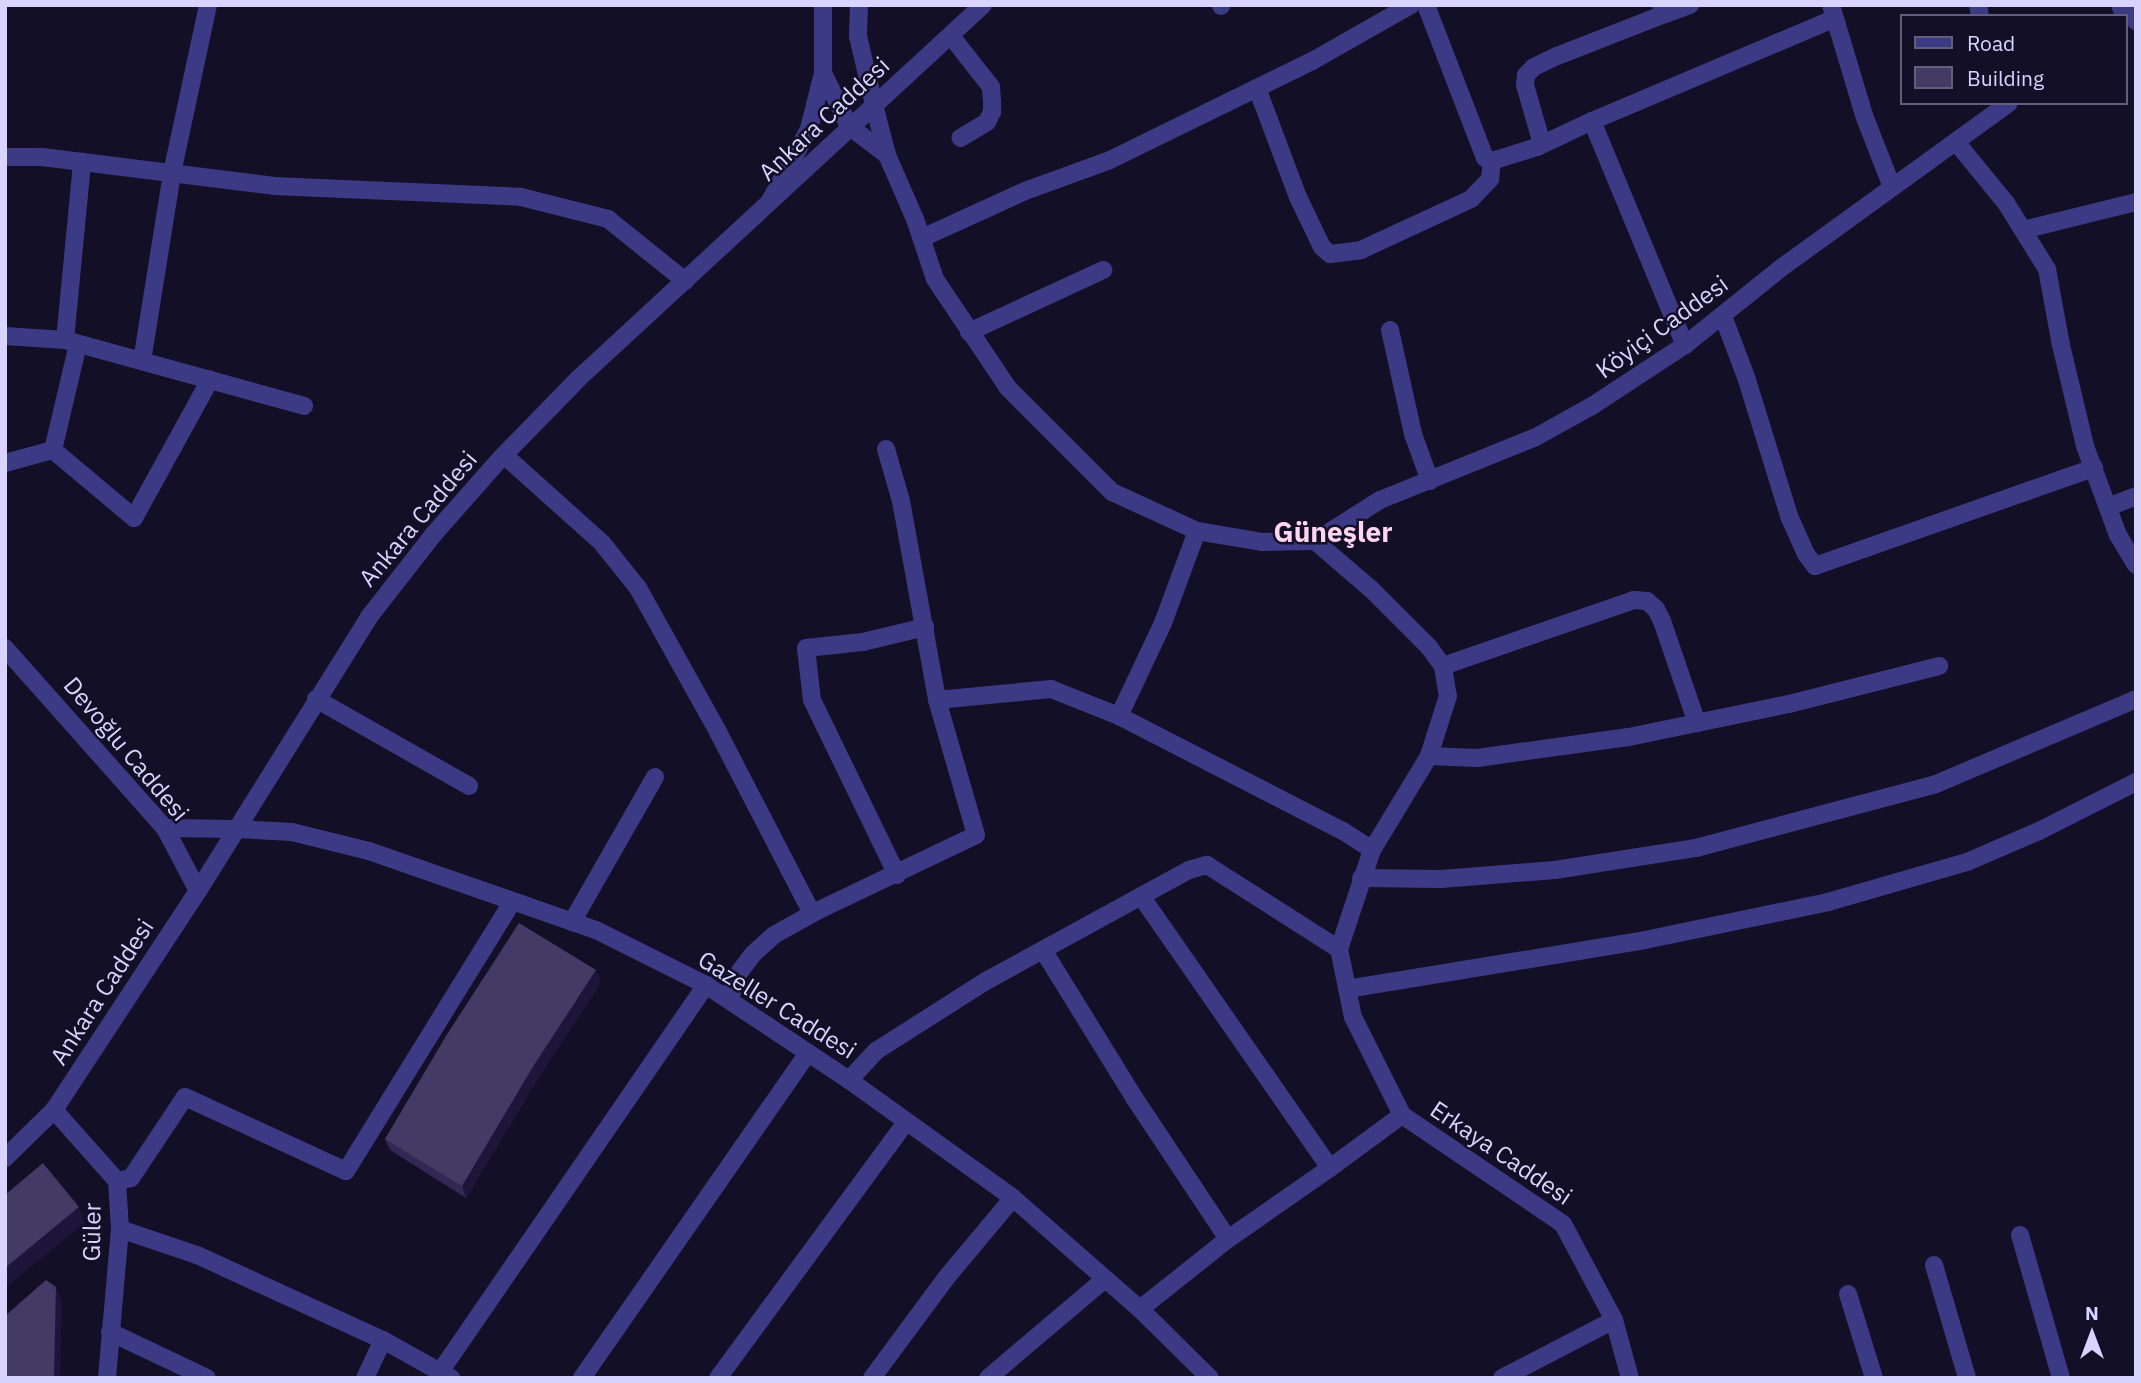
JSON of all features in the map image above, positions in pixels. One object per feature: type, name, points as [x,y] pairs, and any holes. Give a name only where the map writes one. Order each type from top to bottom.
[{"type":"street","points":[[142,361],[172,173],[208,5]]},
{"type":"street","points":[[767,205],[809,129],[823,73],[822,5]]},
{"type":"street","points":[[859,5],[858,36],[887,155],[922,238],[934,279],[1008,388],[1112,492],[1197,531],[1263,542],[1315,541],[1372,590],[1429,647],[1443,666],[1634,600],[1647,601],[1656,609],[1662,621],[1697,723]]},
{"type":"street","name":"Ankara Caddesi","points":[[5,1158],[54,1110],[198,891],[369,617],[433,535],[504,455],[578,379],[983,5]]},
{"type":"street","points":[[922,238],[1026,191],[1110,160],[1257,88],[1411,5]]},
{"type":"street","points":[[1426,5],[1485,158],[1492,161],[1542,145],[1832,12],[1892,187]]},
{"type":"street","points":[[1542,145],[1525,85],[1526,75],[1534,67],[1663,10],[1690,5]]},
{"type":"street","points":[[951,36],[990,87],[992,101],[992,112],[987,122],[960,138]]},
{"type":"street","points":[[823,73],[849,126],[887,155]]},
{"type":"street","points":[[1257,88],[1298,197],[1322,247],[1330,254],[1361,250],[1471,199],[1490,179],[1492,161]]},
{"type":"street","name":"Köyiçi Caddesi","points":[[1315,541],[1380,500],[1536,438],[1592,406],[1685,345],[1781,268],[2003,106]]},
{"type":"street","points":[[1592,121],[1685,345]]},
{"type":"street","points":[[1956,142],[2006,203],[2047,268],[2061,345],[2094,468],[2118,535],[2136,565]]},
{"type":"street","points":[[5,157],[82,162],[274,186],[521,197],[608,219],[685,281]]},
{"type":"street","points":[[53,450],[71,342],[82,162]]},
{"type":"street","points":[[2023,230],[2136,202]]},
{"type":"street","points":[[969,332],[1103,270]]},
{"type":"street","points":[[1723,316],[1747,380],[1789,516],[1806,554],[1815,565],[2094,468]]},
{"type":"street","points":[[1390,330],[1413,435],[1430,481]]},
{"type":"street","points":[[5,336],[71,342],[304,406]]},
{"type":"street","points":[[53,450],[134,518],[210,380]]},
{"type":"street","points":[[730,1000],[735,978],[753,954],[774,935],[976,835],[937,700],[901,501],[886,449]]},
{"type":"street","points":[[5,463],[53,450]]},
{"type":"street","points":[[504,455],[602,543],[638,588],[718,732],[812,914]]},
{"type":"street","points":[[2108,506],[2136,496]]},
{"type":"street","points":[[1119,716],[1163,623],[1197,531]]},
{"type":"street","points":[[897,875],[812,700],[806,648],[863,642],[925,626]]},
{"type":"street","name":"Devoğlu Caddesi","points":[[6,650],[165,828],[198,891]]},
{"type":"street","name":"Erkaya Caddesi","points":[[1443,666],[1448,696],[1429,756],[1372,850],[1360,878],[1339,949],[1353,1017],[1402,1115],[1563,1224],[1614,1320],[1630,1378]]},
{"type":"street","points":[[1429,756],[1478,758],[1629,737],[1789,704],[1939,666]]},
{"type":"street","points":[[937,700],[1051,689],[1119,716],[1343,831],[1372,850]]},
{"type":"street","points":[[316,699],[469,786]]},
{"type":"street","points":[[1360,878],[1441,879],[1555,870],[1696,848],[1936,784],[2136,699]]},
{"type":"street","points":[[572,922],[654,777]]},
{"type":"street","points":[[1347,989],[1645,940],[1828,902],[1967,862],[2039,831],[2136,782]]},
{"type":"street","name":"Gazeller Caddesi","points":[[165,828],[292,832],[369,851],[572,922],[706,985],[849,1080],[1013,1198],[1140,1309],[1210,1378]]},
{"type":"street","points":[[849,1080],[876,1051],[919,1022],[1141,896],[1189,870],[1207,865],[1339,949]]},
{"type":"street","points":[[1141,896],[1330,1168]]},
{"type":"street","points":[[117,1181],[131,1178],[185,1097],[346,1171],[512,902]]},
{"type":"street","points":[[1042,950],[1135,1099],[1228,1239]]},
{"type":"street","points":[[120,1229],[197,1255],[383,1340],[446,1375],[706,985]]},
{"type":"street","points":[[582,1378],[808,1053]]},
{"type":"street","name":"Güler","points":[[54,1110],[117,1181],[120,1229],[107,1378]]},
{"type":"street","points":[[1140,1309],[1228,1239],[1402,1115]]},
{"type":"street","points":[[718,1378],[906,1122]]},
{"type":"street","points":[[872,1378],[939,1288],[1013,1198]]},
{"type":"street","points":[[2020,1235],[2061,1378]]},
{"type":"street","points":[[1934,1265],[1967,1378]]},
{"type":"street","points":[[988,1378],[1105,1279]]},
{"type":"street","points":[[1848,1294],[1874,1378]]},
{"type":"street","points":[[1502,1378],[1614,1320]]},
{"type":"street","points":[[110,1332],[207,1378]]},
{"type":"street","points":[[365,1378],[383,1340]]},
{"type":"building","points":[[519,923],[596,970],[532,1068],[462,1186],[385,1139],[446,1036]]},
{"type":"building","points":[[43,1163],[79,1207],[5,1268],[5,1195]]},
{"type":"building","points":[[46,1280],[56,1287],[54,1378],[5,1378],[5,1316]]},
{"type":"district","name":"Güneşler","points":[[1333,532]]}]
